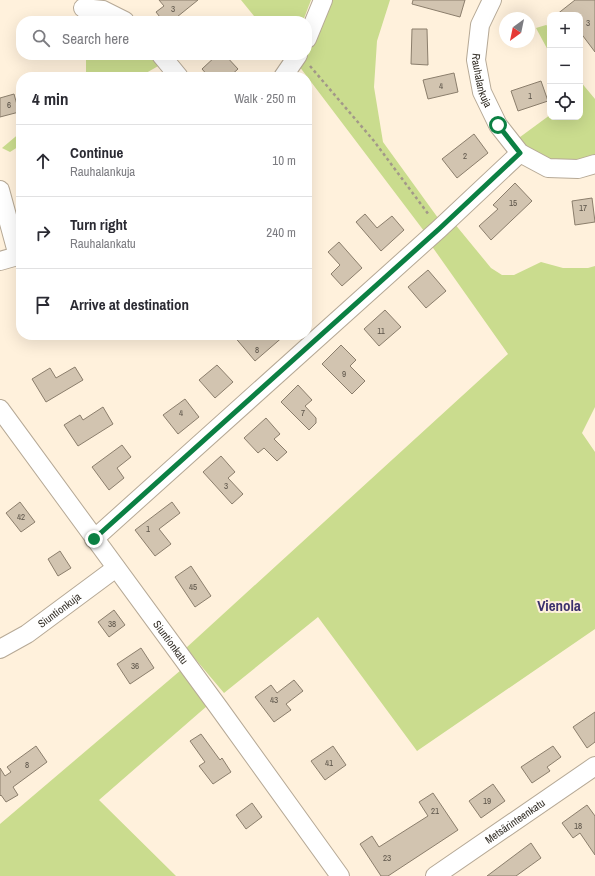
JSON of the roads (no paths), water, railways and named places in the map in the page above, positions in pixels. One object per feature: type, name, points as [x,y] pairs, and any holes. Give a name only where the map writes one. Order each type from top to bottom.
[{"type":"street","points":[[312,27],[323,0]]},
{"type":"street","name":"Rauhalankuja","points":[[492,0],[480,25],[476,60],[482,92],[498,125],[520,153]]},
{"type":"street","points":[[83,8],[103,10],[115,16]]},
{"type":"street","points":[[165,60],[175,72]]},
{"type":"street","points":[[288,72],[299,60]]},
{"type":"street","points":[[94,539],[439,229],[520,153],[548,168],[578,169],[595,164]]},
{"type":"street","points":[[0,190],[16,245]]},
{"type":"street","points":[[0,261],[16,256]]},
{"type":"street","name":"Siuntionkatu","points":[[0,409],[340,876]]},
{"type":"street","name":"Siuntionkuja","points":[[0,649],[27,634],[116,568]]},
{"type":"street","name":"Metsärinteenkatu","points":[[435,876],[595,766]]},
{"type":"district","name":"Vienola","points":[[559,605]]}]
